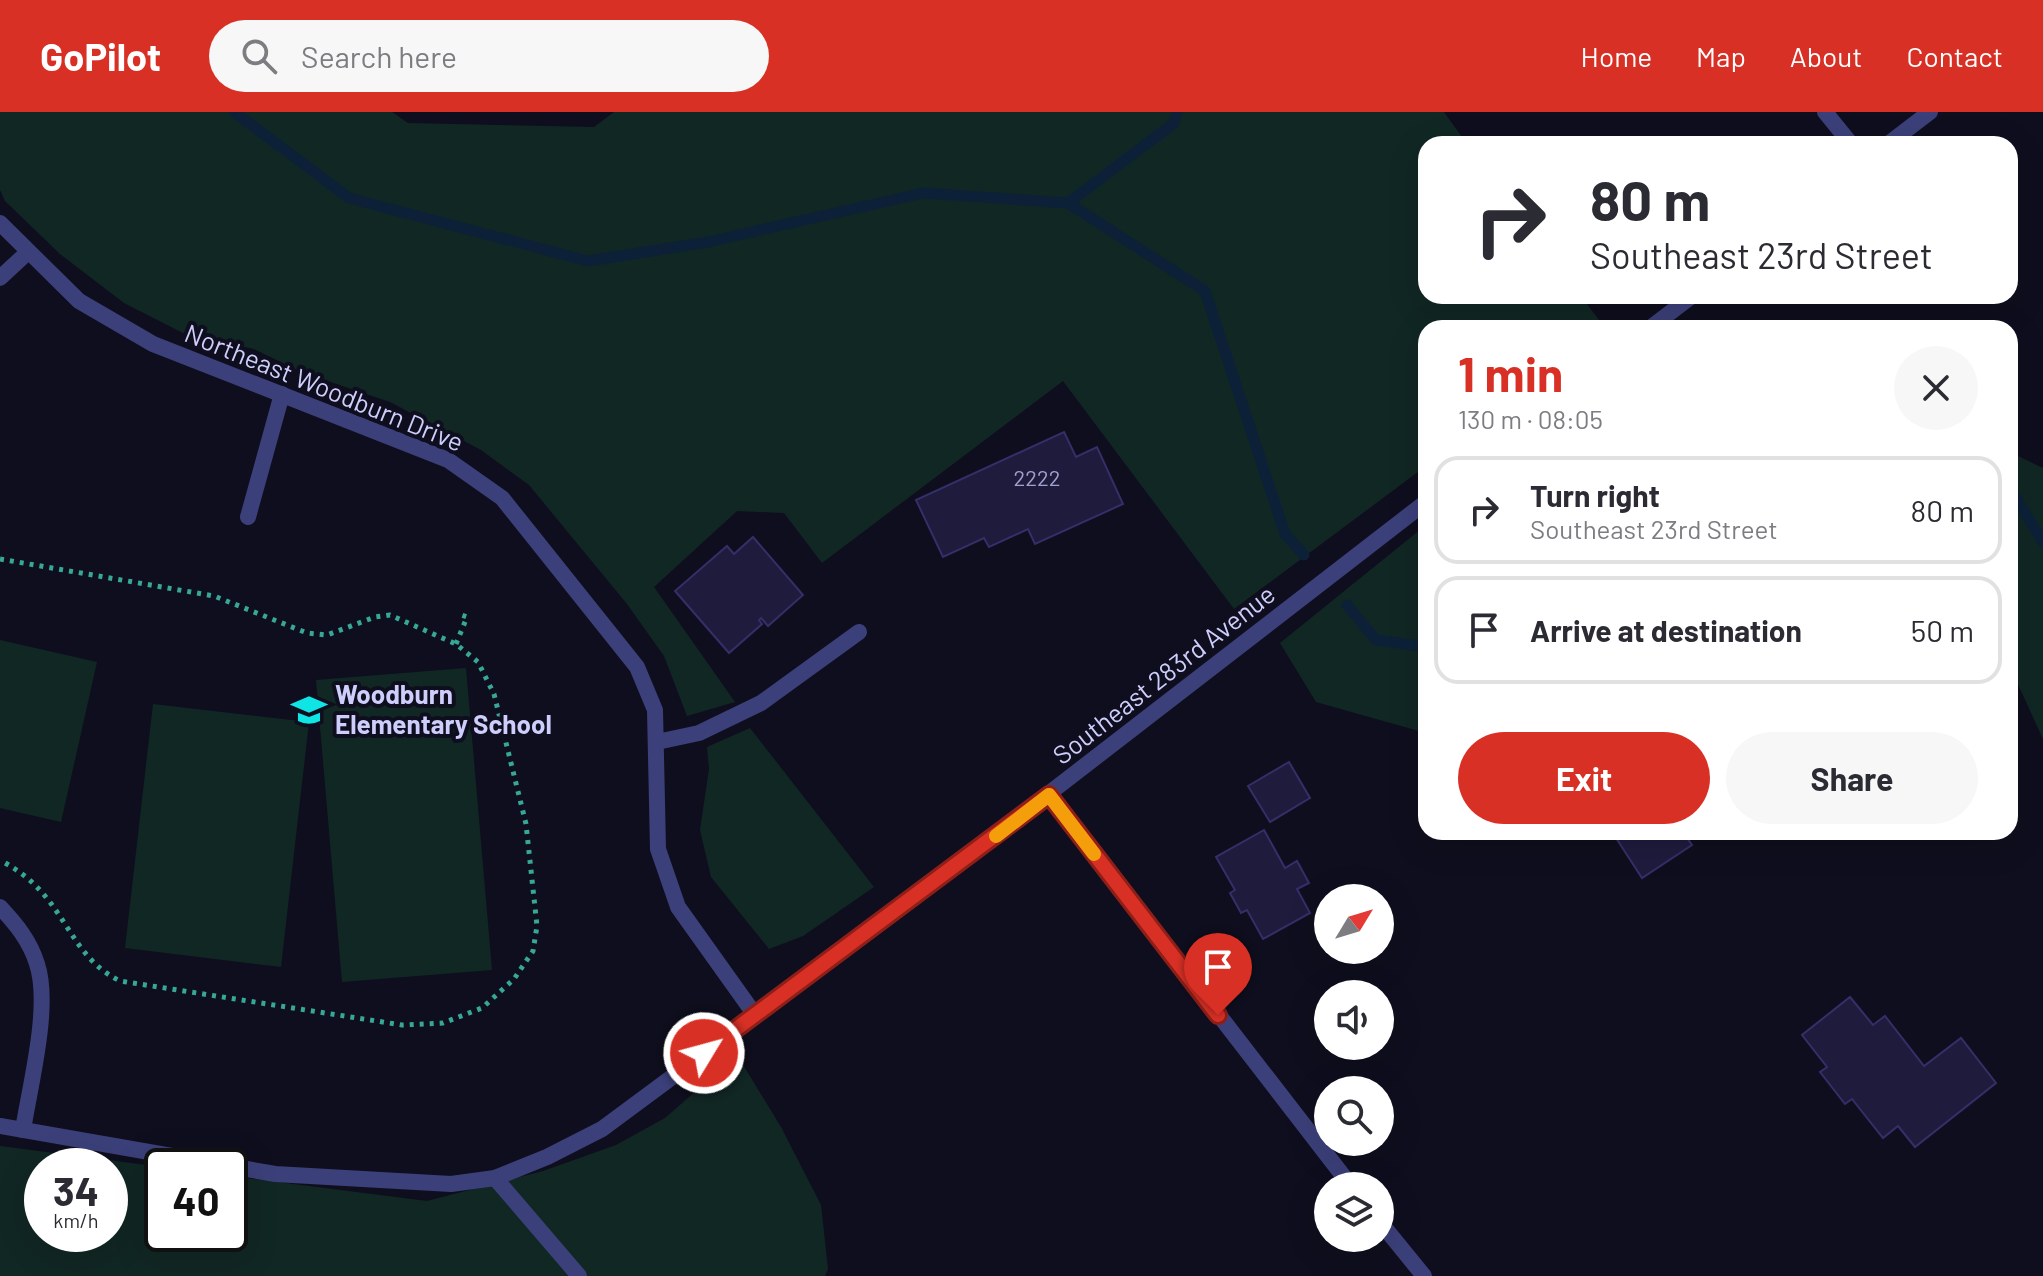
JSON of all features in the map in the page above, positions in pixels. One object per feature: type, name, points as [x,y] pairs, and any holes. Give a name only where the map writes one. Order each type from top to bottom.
[{"type":"street","points":[[1825,112],[1844,136]]},
{"type":"street","points":[[1898,136],[1930,112]]},
{"type":"street","name":"Northeast Woodburn Drive","points":[[0,223],[79,301],[153,344],[448,460],[502,498],[637,667],[655,710],[658,849],[678,907],[755,1015]]},
{"type":"street","points":[[0,278],[27,253]]},
{"type":"street","points":[[1660,320],[1682,304]]},
{"type":"street","points":[[248,517],[282,394]]},
{"type":"street","name":"Southeast 283rd Avenue","points":[[248,1169],[398,1183],[451,1184],[495,1178],[547,1157],[602,1129],[1049,795],[1418,508]]},
{"type":"street","points":[[657,742],[699,733],[761,703],[859,632]]},
{"type":"street","points":[[1049,795],[1340,1172]]},
{"type":"street","points":[[0,907],[23,932],[38,965],[43,1001],[23,1130]]},
{"type":"street","name":"Southeast 283rd Avenue","points":[[0,1126],[144,1151]]},
{"type":"street","points":[[495,1178],[579,1276]]},
{"type":"street","points":[[1394,1239],[1424,1276]]},
{"type":"path","points":[[0,559],[214,596],[307,633],[327,635],[375,617],[390,615],[456,644],[478,662],[494,694],[526,824],[537,926],[533,951],[520,970],[482,1008],[443,1023],[402,1025],[120,981],[101,972],[87,957],[47,898],[25,875],[0,860]]},
{"type":"path","points":[[456,644],[467,617],[461,615]]},
{"type":"green space","points":[[0,112],[392,112],[408,123],[594,127],[614,112],[1444,112],[1461,136],[1418,136],[1418,304],[1587,304],[1599,320],[1418,320],[1418,472],[1234,609],[1063,381],[822,563],[784,513],[737,511],[654,587],[735,702],[687,716],[664,656],[627,604],[529,485],[481,450],[390,402],[301,372],[254,349],[183,333],[124,303],[60,254],[5,201],[0,190]]},
{"type":"green space","points":[[2018,456],[2043,468],[2043,739],[2018,684]]},
{"type":"green space","points":[[1418,531],[1418,731],[1316,702],[1280,643]]},
{"type":"green space","points":[[0,640],[97,662],[61,822],[0,808]]},
{"type":"green space","points":[[466,668],[492,970],[342,982],[316,680]]},
{"type":"green space","points":[[153,704],[309,722],[281,967],[125,948]]},
{"type":"green space","points":[[750,728],[874,887],[803,936],[769,949],[711,877],[700,830],[709,769],[707,747]]},
{"type":"green space","points":[[737,1055],[781,1127],[821,1205],[828,1269],[825,1276],[0,1276],[0,1146],[24,1149],[24,1252],[128,1252],[128,1163],[144,1165],[144,1252],[248,1252],[248,1178],[427,1201],[543,1171],[616,1145],[665,1118]]},
{"type":"building","points":[[1064,432],[1076,457],[1097,447],[1123,504],[1035,544],[1028,529],[989,547],[984,538],[943,557],[916,500]]},
{"type":"building","points":[[753,537],[803,595],[768,626],[761,618],[762,624],[729,653],[675,591],[727,546],[734,554]]},
{"type":"building","points":[[1289,762],[1310,798],[1270,822],[1248,786]]},
{"type":"building","points":[[1264,830],[1285,868],[1297,861],[1309,883],[1297,889],[1310,913],[1263,939],[1247,910],[1241,913],[1230,893],[1235,890],[1216,857]]},
{"type":"building","points":[[1617,840],[1689,840],[1692,845],[1642,878]]},
{"type":"building","points":[[1850,997],[1873,1025],[1885,1016],[1924,1066],[1961,1038],[1996,1083],[1915,1147],[1898,1126],[1883,1138],[1852,1099],[1845,1104],[1820,1072],[1827,1067],[1802,1035]]},
{"type":"waterway","points":[[234,112],[349,198],[588,261],[708,242],[923,193],[1068,203],[1205,291],[1285,534],[1304,555]]},
{"type":"waterway","points":[[1068,203],[1174,123],[1177,112]]},
{"type":"waterway","points":[[2018,501],[2043,542]]},
{"type":"waterway","points":[[1347,605],[1376,640],[1418,646]]},
{"type":"slow traffic","points":[[996,836],[1049,795],[1094,854]]},
{"type":"place","name":"Woodburn Elementary School","points":[[309,710]]},
{"type":"route","points":[[704,1053],[1049,795],[1218,1015]]}]
